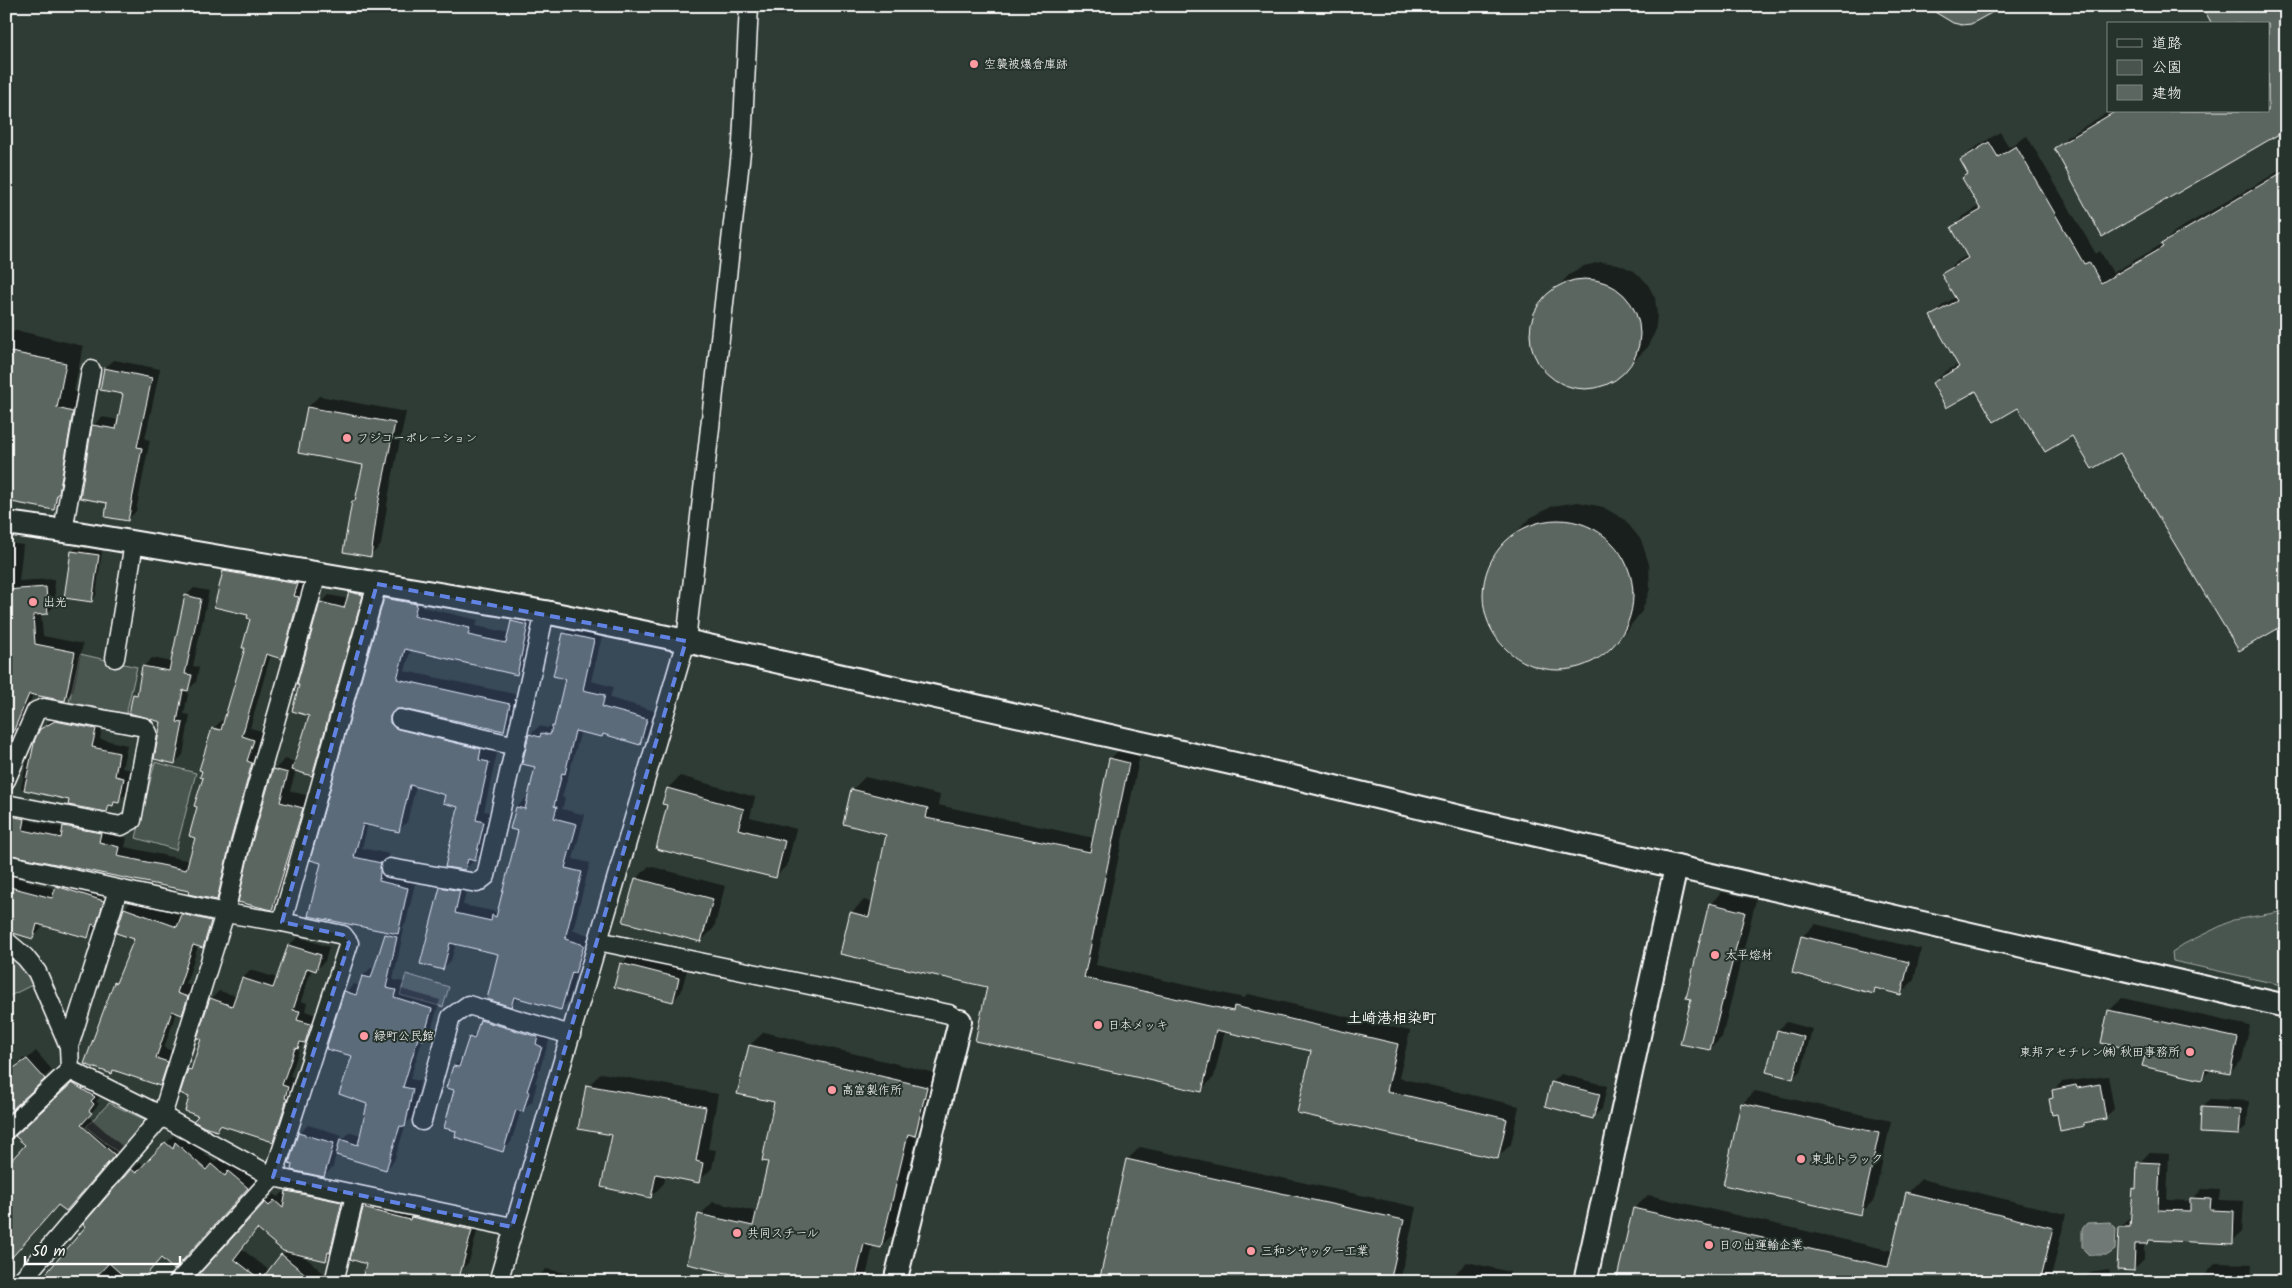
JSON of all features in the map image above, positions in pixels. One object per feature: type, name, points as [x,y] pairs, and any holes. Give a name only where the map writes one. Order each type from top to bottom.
[{"type":"street","points":[[498,1282],[512,1227],[571,1035],[686,641],[742,143],[749,6]]},
{"type":"street","points":[[63,531],[91,370]]},
{"type":"street","points":[[6,523],[545,612],[686,641],[1270,772],[1676,868],[2286,1006]]},
{"type":"street","points":[[115,658],[134,543]]},
{"type":"street","points":[[20,1282],[162,1116],[225,913],[241,842],[317,574]]},
{"type":"street","points":[[282,922],[377,584]]},
{"type":"street","points":[[390,868],[476,883],[486,876],[545,612]]},
{"type":"street","points":[[6,780],[36,711],[44,708],[144,727],[148,733],[132,820],[121,826],[6,804]]},
{"type":"street","points":[[400,719],[516,746]]},
{"type":"street","points":[[6,864],[225,913],[282,922],[343,935],[349,943],[272,1177],[178,1282]]},
{"type":"street","points":[[1585,1282],[1676,868]]},
{"type":"street","points":[[6,1130],[70,1070],[69,1046],[118,890]]},
{"type":"street","points":[[6,941],[25,957],[37,972],[69,1046]]},
{"type":"street","points":[[598,942],[948,1014],[960,1021],[896,1282]]},
{"type":"street","points":[[422,1121],[451,1017],[468,1004],[571,1035]]},
{"type":"street","points":[[70,1070],[162,1116],[272,1177],[512,1227]]},
{"type":"street","points":[[334,1282],[355,1195]]},
{"type":"highlighted area","points":[[377,584],[686,641],[512,1227],[273,1177],[349,943],[343,935],[282,922]]},
{"type":"green space","points":[[80,654],[137,667],[126,714],[69,702]]},
{"type":"green space","points":[[155,762],[196,773],[176,850],[136,838]]},
{"type":"green space","points":[[2286,911],[2286,986],[2173,961],[2172,952],[2184,944],[2233,920]]},
{"type":"green space","points":[[6,951],[26,968],[34,984],[6,998]]},
{"type":"green space","points":[[406,974],[449,987],[443,1007],[400,995]]},
{"type":"green space","points":[[109,1103],[150,1122],[121,1155],[86,1127]]},
{"type":"shaded area","points":[[2110,1222],[2116,1228],[2115,1250],[2108,1255],[2089,1255],[2082,1248],[2082,1229],[2087,1223]]},
{"type":"building","points":[[1925,6],[2004,6],[1971,24],[1962,25],[1953,23]]},
{"type":"building","points":[[2202,6],[2286,6],[2286,130],[2102,237],[2054,148],[2114,112],[2270,112],[2270,22],[2211,22]]},
{"type":"building","points":[[1989,142],[1998,157],[2016,146],[2084,264],[2089,262],[2101,283],[2163,247],[2161,244],[2286,170],[2286,624],[2239,651],[2120,453],[2092,469],[2072,436],[2045,452],[2018,408],[1994,422],[1976,391],[1946,408],[1932,383],[1959,367],[1930,316],[1957,301],[1941,274],[1968,258],[1951,227],[1981,210],[1962,178],[1968,174],[1960,160]]},
{"type":"building","points":[[1585,279],[1606,284],[1624,295],[1635,313],[1640,334],[1635,355],[1624,373],[1606,384],[1585,389],[1564,384],[1546,373],[1535,355],[1530,334],[1535,313],[1546,295],[1564,284]]},
{"type":"building","points":[[6,351],[66,363],[57,408],[73,412],[59,494],[57,494],[54,510],[6,501]]},
{"type":"building","points":[[104,368],[152,378],[137,447],[142,448],[128,521],[105,517],[107,503],[80,498],[92,425],[116,429],[123,394],[100,390]]},
{"type":"building","name":"フジコーポレーション","points":[[307,407],[395,423],[378,505],[371,557],[343,552],[352,501],[355,501],[363,465],[298,453]]},
{"type":"building","points":[[1558,520],[1573,521],[1587,526],[1611,542],[1627,566],[1632,580],[1632,610],[1627,624],[1611,648],[1587,664],[1573,669],[1558,670],[1543,669],[1529,664],[1505,648],[1489,624],[1484,610],[1483,595],[1484,580],[1489,566],[1505,542],[1529,526],[1543,521]]},
{"type":"building","points":[[71,551],[99,555],[92,602],[64,598]]},
{"type":"building","points":[[223,571],[298,584],[294,596],[299,597],[282,659],[266,654],[242,736],[254,740],[247,761],[252,763],[231,839],[217,900],[188,894],[189,891],[6,854],[6,815],[25,819],[23,830],[61,838],[63,826],[101,833],[99,842],[119,847],[117,856],[186,870],[195,838],[189,836],[197,807],[194,806],[203,778],[200,777],[202,771],[199,770],[212,728],[221,730],[245,648],[242,648],[250,619],[247,618],[248,615],[214,607]]},
{"type":"building","points":[[46,587],[48,614],[33,615],[35,644],[75,652],[65,701],[29,694],[6,749],[6,590]]},
{"type":"building","points":[[349,592],[363,595],[312,776],[292,770],[309,716],[292,711],[299,685],[297,684],[320,602],[344,608]]},
{"type":"building","points":[[185,595],[201,599],[185,674],[192,675],[188,691],[183,690],[177,722],[183,723],[175,764],[154,759],[161,722],[129,713],[133,694],[137,695],[142,666],[169,671]]},
{"type":"building","points":[[384,598],[417,604],[414,616],[470,628],[468,635],[506,643],[511,621],[528,625],[517,675],[405,649],[397,679],[510,704],[504,731],[402,709],[396,709],[390,716],[390,723],[398,729],[481,749],[479,760],[489,762],[476,820],[484,822],[475,861],[468,859],[465,870],[445,867],[458,807],[443,803],[445,795],[410,785],[399,832],[363,824],[354,857],[381,863],[379,881],[408,888],[398,934],[308,916],[321,863],[310,860]]},
{"type":"building","points":[[563,633],[594,640],[583,690],[605,695],[602,707],[647,719],[640,745],[603,734],[602,737],[575,731],[565,774],[562,773],[554,806],[557,807],[554,818],[577,824],[565,868],[582,872],[565,939],[584,945],[575,973],[572,972],[561,1010],[514,997],[511,1007],[487,999],[498,954],[450,943],[443,970],[420,964],[440,887],[460,891],[455,913],[491,921],[492,915],[496,917],[518,831],[510,829],[516,807],[525,809],[535,767],[522,764],[529,734],[540,737],[541,733],[550,735],[552,726],[554,726],[565,679],[553,676]]},
{"type":"building","points":[[55,721],[96,729],[92,747],[119,753],[115,776],[124,778],[119,803],[114,802],[113,806],[109,805],[107,812],[68,805],[69,800],[24,790],[35,739],[40,729]]},
{"type":"building","points":[[1109,758],[1129,763],[1084,978],[1233,1011],[1234,1006],[1398,1044],[1387,1091],[1507,1119],[1498,1159],[1297,1113],[1311,1051],[1216,1030],[1202,1092],[975,1041],[987,987],[840,954],[850,912],[869,917],[886,835],[843,824],[851,789],[928,808],[926,818],[1090,852]]},
{"type":"building","points":[[273,769],[288,773],[280,802],[303,808],[272,910],[238,902],[251,845]]},
{"type":"building","points":[[667,788],[744,809],[738,829],[785,841],[776,878],[656,849],[667,805],[662,804]]},
{"type":"building","points":[[635,878],[713,899],[701,942],[623,922]]},
{"type":"building","points":[[6,886],[52,898],[56,886],[104,901],[96,926],[92,924],[88,938],[37,924],[33,939],[6,931]]},
{"type":"building","name":"太平熔材","points":[[1709,903],[1745,912],[1710,1050],[1680,1044],[1691,999],[1686,998]]},
{"type":"building","points":[[124,908],[177,927],[182,914],[211,921],[203,948],[193,945],[177,993],[188,997],[182,1015],[172,1011],[156,1058],[168,1062],[160,1086],[113,1070],[112,1074],[84,1064],[114,982],[116,983],[134,939],[116,933]]},
{"type":"building","points":[[385,934],[397,937],[386,988],[396,990],[394,997],[432,1009],[423,1040],[418,1038],[403,1087],[413,1089],[405,1127],[400,1126],[386,1170],[336,1155],[340,1139],[358,1145],[367,1104],[339,1094],[352,1056],[326,1049],[344,991],[356,995],[362,976],[371,978]]},
{"type":"building","points":[[1801,936],[1909,962],[1901,995],[1875,988],[1874,994],[1792,973]]},
{"type":"building","points":[[288,945],[321,955],[316,971],[307,968],[293,1010],[300,1011],[297,1020],[311,1024],[305,1043],[300,1042],[298,1049],[295,1048],[282,1085],[288,1087],[285,1098],[287,1099],[273,1142],[220,1125],[217,1131],[204,1127],[193,1121],[198,1116],[185,1111],[189,1097],[180,1093],[188,1069],[191,1070],[201,1039],[197,1038],[210,998],[232,1006],[242,978],[273,988]]},
{"type":"building","points":[[620,963],[679,978],[673,1002],[614,987]]},
{"type":"building","name":"東邦アセチレン㈱ 秋田事務所","points":[[2108,1010],[2238,1038],[2230,1074],[2205,1069],[2202,1080],[2142,1066],[2146,1052],[2101,1043]]},
{"type":"building","points":[[480,1020],[538,1037],[536,1044],[542,1047],[527,1091],[529,1092],[523,1112],[516,1110],[503,1152],[455,1137],[456,1131],[444,1128],[454,1090],[446,1088],[453,1066],[459,1067],[469,1037],[474,1039]]},
{"type":"building","points":[[1777,1030],[1804,1037],[1793,1079],[1766,1072]]},
{"type":"building","points":[[749,1045],[927,1087],[915,1136],[908,1134],[881,1248],[864,1244],[855,1282],[766,1282],[687,1264],[698,1214],[753,1226],[768,1162],[762,1161],[774,1102],[737,1094]]},
{"type":"building","points":[[27,1059],[45,1079],[6,1115],[6,1073]]},
{"type":"building","points":[[1551,1082],[1600,1094],[1593,1119],[1545,1106]]},
{"type":"building","points":[[72,1083],[95,1097],[91,1101],[94,1104],[89,1111],[92,1113],[81,1125],[115,1155],[66,1211],[58,1205],[6,1264],[6,1166],[25,1145],[15,1136]]},
{"type":"building","points":[[2100,1084],[2106,1119],[2083,1123],[2084,1126],[2060,1131],[2057,1114],[2052,1115],[2049,1099],[2053,1098],[2052,1090],[2076,1085],[2077,1088]]},
{"type":"building","points":[[586,1085],[706,1107],[696,1161],[703,1163],[699,1183],[656,1174],[651,1198],[601,1187],[612,1135],[578,1129]]},
{"type":"building","name":"東北トラック","points":[[1741,1103],[1879,1133],[1861,1215],[1723,1185]]},
{"type":"building","points":[[2201,1107],[2241,1109],[2239,1135],[2200,1133]]},
{"type":"building","points":[[298,1133],[334,1143],[324,1177],[291,1170],[292,1164],[289,1163]]},
{"type":"building","points":[[165,1142],[173,1149],[175,1142],[206,1170],[211,1164],[225,1176],[228,1171],[248,1188],[174,1270],[161,1258],[140,1282],[130,1282],[109,1263],[91,1282],[39,1282],[86,1226],[83,1224],[131,1169],[136,1173]]},
{"type":"building","name":"三和シヤッター工業","points":[[1126,1159],[1404,1220],[1390,1282],[1099,1282]]},
{"type":"building","points":[[2137,1162],[2160,1163],[2158,1210],[2190,1211],[2190,1198],[2211,1199],[2210,1210],[2234,1211],[2233,1244],[2149,1240],[2148,1244],[2135,1244],[2134,1271],[2117,1270],[2119,1227],[2130,1227],[2133,1188],[2136,1189]]},
{"type":"building","points":[[286,1191],[342,1202],[330,1253],[328,1252],[326,1261],[283,1251],[257,1229],[234,1259],[261,1280],[281,1254],[315,1282],[211,1282],[200,1273],[265,1202],[269,1206],[274,1200],[283,1208]]},
{"type":"building","points":[[1906,1192],[2053,1228],[2040,1282],[1616,1282],[1633,1208],[1888,1267]]},
{"type":"building","points":[[363,1208],[410,1220],[411,1217],[472,1230],[458,1282],[361,1282],[366,1264],[350,1259]]},
{"type":"place","name":"空襲被爆倉庫跡","points":[[974,64]]},
{"type":"place","name":"フジコーポレーション","points":[[347,438]]},
{"type":"place","name":"出光","points":[[33,602]]},
{"type":"place","name":"太平熔材","points":[[1715,955]]},
{"type":"place","name":"日本メッキ","points":[[1098,1025]]},
{"type":"place","name":"緑町公民館","points":[[364,1036]]},
{"type":"place","name":"東邦アセチレン㈱ 秋田事務所","points":[[2190,1052]]},
{"type":"place","name":"高富製作所","points":[[832,1090]]},
{"type":"place","name":"東北トラック","points":[[1801,1159]]},
{"type":"place","name":"共同スチール","points":[[737,1233]]},
{"type":"place","name":"日の出運輸企業","points":[[1709,1245]]},
{"type":"place","name":"三和シヤッター工業","points":[[1251,1251]]},
{"type":"district","name":"土崎港相染町","points":[[1392,1018]]}]
